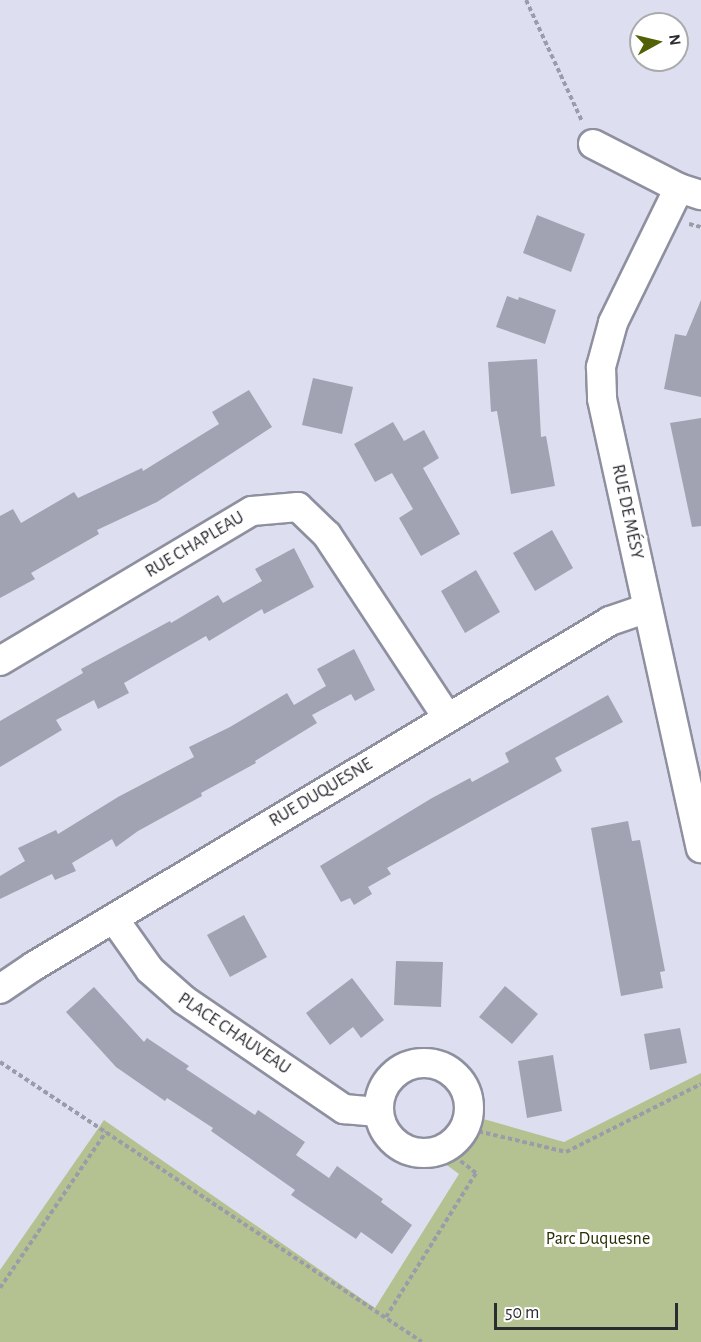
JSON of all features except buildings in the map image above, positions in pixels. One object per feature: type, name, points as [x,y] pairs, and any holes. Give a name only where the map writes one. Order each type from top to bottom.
[{"type":"street","points":[[593,144],[690,192]]},
{"type":"street","name":"RUE DE MÉSY","points":[[690,192],[613,323],[601,367],[602,399],[701,848]]},
{"type":"street","name":"RUE CHAPLEAU","points":[[0,661],[252,511],[298,507],[327,535],[447,717]]},
{"type":"street","name":"RUE DUQUESNE","points":[[0,990],[34,966],[447,717],[610,621],[647,608]]},
{"type":"street","name":"PLACE CHAUVEAU","points":[[114,919],[150,970],[184,1000],[344,1109],[378,1112]]},
{"type":"street","points":[[425,1062],[441,1065],[454,1073],[464,1085],[469,1100],[469,1115],[464,1128],[456,1139],[444,1148],[430,1153],[416,1153],[402,1148],[390,1138],[378,1112],[379,1097],[386,1083],[396,1071],[410,1064],[425,1062]]},
{"type":"path","points":[[526,0],[593,144]]},
{"type":"path","points":[[0,1062],[422,1342]]},
{"type":"path","points":[[464,1128],[566,1152],[701,1084]]},
{"type":"path","points":[[0,1288],[106,1132]]},
{"type":"path","points":[[386,1317],[476,1173],[444,1148]]},
{"type":"green space","name":"Parc Duquesne","points":[[701,1073],[701,1342],[0,1342],[0,1270],[104,1120],[375,1308],[459,1174],[444,1163],[468,1145],[480,1118],[564,1142]]}]
